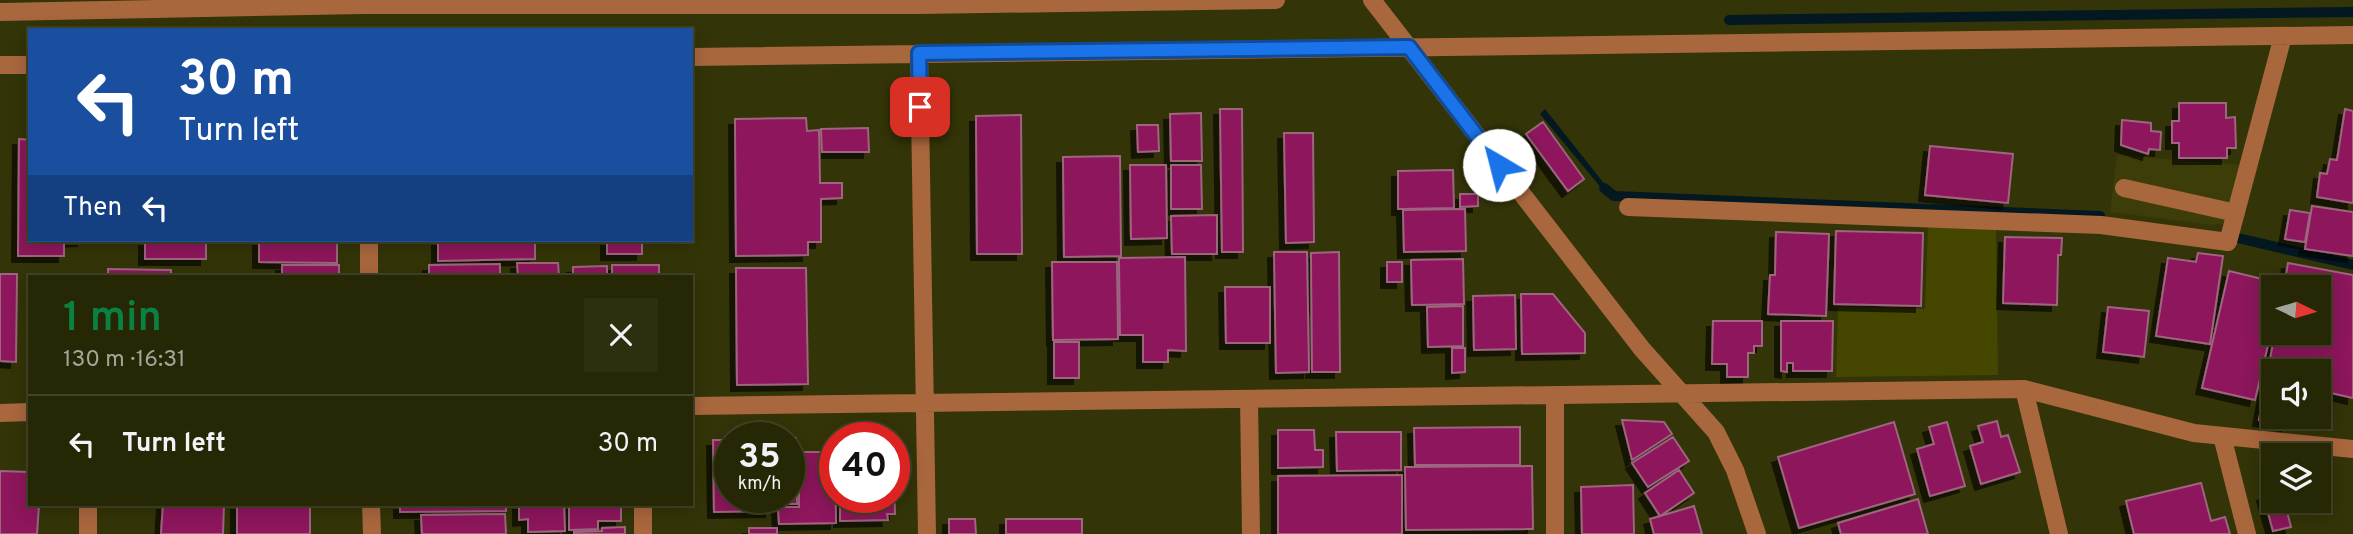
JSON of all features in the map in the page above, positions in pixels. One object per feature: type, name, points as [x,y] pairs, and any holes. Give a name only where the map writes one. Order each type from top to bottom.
[{"type":"street","points":[[0,12],[363,3],[1276,0]]},
{"type":"street","points":[[1372,0],[1634,338],[1716,432],[1735,470],[1756,534]]},
{"type":"street","points":[[693,57],[2353,35]]},
{"type":"street","points":[[1628,207],[2101,225],[2228,242],[2283,36]]},
{"type":"street","points":[[919,53],[926,534]]},
{"type":"street","points":[[0,65],[28,65]]},
{"type":"street","points":[[2124,188],[2236,213]]},
{"type":"street","points":[[369,242],[369,275]]},
{"type":"street","points":[[2024,389],[2059,534]]},
{"type":"street","points":[[693,406],[2024,389],[2194,433],[2353,449]]},
{"type":"street","points":[[1555,395],[1555,534]]},
{"type":"street","points":[[1249,399],[1251,534]]},
{"type":"street","points":[[0,413],[28,412]]},
{"type":"street","points":[[2222,436],[2247,534]]},
{"type":"street","points":[[88,506],[88,534]]},
{"type":"street","points":[[371,506],[372,534]]},
{"type":"street","points":[[643,506],[643,534]]},
{"type":"shaded area","points":[[2117,155],[2244,165],[2227,223],[2213,225],[2110,212]]},
{"type":"shaded area","points":[[1928,226],[1996,229],[1998,375],[1836,377],[1838,307],[1925,309]]},
{"type":"water","points":[[1545,109],[1614,196],[1607,195],[1540,114]]},
{"type":"building","points":[[2179,103],[2226,103],[2226,118],[2235,117],[2236,148],[2227,148],[2227,158],[2179,158],[2179,143],[2172,143],[2172,121],[2179,121]]},
{"type":"building","points":[[1220,109],[1242,109],[1243,252],[1222,252]]},
{"type":"building","points":[[2345,109],[2353,111],[2353,203],[2317,197],[2320,173],[2327,174],[2330,159],[2337,160]]},
{"type":"building","points":[[1201,113],[1202,161],[1171,161],[1170,114]]},
{"type":"building","points":[[1021,115],[1022,254],[977,254],[976,116]]},
{"type":"building","points":[[806,118],[807,131],[819,130],[820,183],[842,183],[842,198],[821,199],[821,242],[808,242],[808,255],[736,256],[735,119]]},
{"type":"building","points":[[2122,120],[2151,123],[2151,131],[2161,132],[2160,150],[2149,149],[2148,154],[2121,145]]},
{"type":"building","points":[[1543,122],[1584,179],[1568,191],[1526,134]]},
{"type":"building","points":[[1137,125],[1158,125],[1159,151],[1138,152]]},
{"type":"building","points":[[868,128],[869,152],[822,152],[821,129]]},
{"type":"building","points":[[1284,133],[1313,133],[1314,242],[1286,243]]},
{"type":"building","points":[[19,139],[28,140],[28,242],[64,242],[64,256],[18,256]]},
{"type":"building","points":[[1930,146],[2013,154],[2008,203],[1925,195]]},
{"type":"building","points":[[1120,156],[1121,256],[1064,257],[1063,157]]},
{"type":"building","points":[[1130,165],[1166,165],[1167,238],[1131,239]]},
{"type":"building","points":[[1171,165],[1201,165],[1202,209],[1171,209]]},
{"type":"building","points":[[1453,170],[1454,208],[1398,209],[1398,171]]},
{"type":"building","points":[[1460,194],[1478,194],[1478,206],[1460,207]]},
{"type":"building","points":[[2312,206],[2353,212],[2353,256],[2305,249]]},
{"type":"building","points":[[1465,209],[1466,251],[1404,252],[1403,210]]},
{"type":"building","points":[[2290,210],[2310,213],[2305,242],[2285,239]]},
{"type":"building","points":[[1217,215],[1217,254],[1172,254],[1171,216]]},
{"type":"building","points":[[1836,231],[1923,233],[1921,306],[1834,304]]},
{"type":"building","points":[[1776,232],[1829,234],[1826,316],[1768,314],[1770,275],[1775,275]]},
{"type":"building","points":[[2005,237],[2062,238],[2061,255],[2058,255],[2057,305],[2003,303]]},
{"type":"building","points":[[145,242],[206,242],[206,259],[145,259]]},
{"type":"building","points":[[259,242],[337,242],[337,263],[259,262]]},
{"type":"building","points":[[438,242],[535,242],[535,259],[438,261]]},
{"type":"building","points":[[607,242],[642,242],[642,254],[607,254]]},
{"type":"building","points":[[1274,252],[1307,252],[1309,372],[1276,373]]},
{"type":"building","points":[[1339,252],[1340,372],[1312,372],[1311,253]]},
{"type":"building","points":[[2198,253],[2223,256],[2210,344],[2156,336],[2168,258],[2196,262]]},
{"type":"building","points":[[1185,257],[1186,351],[1168,350],[1168,362],[1143,362],[1143,335],[1120,335],[1119,258]]},
{"type":"building","points":[[1463,259],[1464,304],[1412,305],[1411,260]]},
{"type":"building","points":[[1052,262],[1117,262],[1118,339],[1053,340]]},
{"type":"building","points":[[1387,262],[1402,262],[1402,282],[1387,282]]},
{"type":"building","points":[[517,263],[558,263],[559,275],[518,275]]},
{"type":"building","points":[[2288,263],[2353,275],[2353,398],[2331,393],[2331,359],[2270,359],[2273,345],[2331,345],[2331,275],[2286,275]]},
{"type":"building","points":[[500,264],[500,275],[429,275],[429,265]]},
{"type":"building","points":[[282,265],[339,265],[339,275],[282,275]]},
{"type":"building","points":[[612,265],[659,265],[659,275],[612,275]]},
{"type":"building","points":[[607,266],[607,275],[573,275],[573,267]]},
{"type":"building","points":[[736,268],[806,268],[808,384],[737,385]]},
{"type":"building","points":[[108,269],[171,270],[171,275],[108,275]]},
{"type":"building","points":[[2229,271],[2261,279],[2261,345],[2268,345],[2265,359],[2261,359],[2261,375],[2255,400],[2202,388]]},
{"type":"building","points":[[0,274],[17,274],[16,362],[0,361]]},
{"type":"building","points":[[47,274],[106,274],[106,275]]},
{"type":"building","points":[[1225,287],[1270,287],[1270,343],[1226,343]]},
{"type":"building","points":[[1521,294],[1553,294],[1585,333],[1585,353],[1522,354]]},
{"type":"building","points":[[1515,295],[1516,349],[1474,350],[1473,296]]},
{"type":"building","points":[[1463,306],[1463,346],[1428,347],[1427,307]]},
{"type":"building","points":[[2108,307],[2149,311],[2144,357],[2103,352]]},
{"type":"building","points":[[1713,321],[1762,321],[1762,346],[1754,346],[1754,353],[1748,353],[1748,377],[1727,377],[1727,364],[1712,364]]},
{"type":"building","points":[[1781,321],[1833,321],[1832,371],[1793,371],[1793,363],[1787,363],[1787,372],[1781,371]]},
{"type":"building","points":[[1054,342],[1079,342],[1079,378],[1054,378]]},
{"type":"building","points":[[1452,348],[1465,348],[1465,372],[1452,373]]},
{"type":"building","points":[[1622,420],[1664,422],[1672,434],[1632,460]]},
{"type":"building","points":[[1997,421],[2001,437],[2008,435],[2020,472],[1981,484],[1970,446],[1983,442],[1978,426]]},
{"type":"building","points":[[1894,422],[1915,494],[1799,528],[1778,457]]},
{"type":"building","points":[[1947,422],[1965,486],[1930,496],[1917,449],[1934,444],[1929,427]]},
{"type":"building","points":[[1520,427],[1520,465],[1415,465],[1414,428]]},
{"type":"building","points":[[1278,430],[1314,430],[1315,450],[1323,450],[1323,467],[1278,468]]},
{"type":"building","points":[[1336,432],[1401,432],[1401,470],[1337,471]]},
{"type":"building","points":[[1673,437],[1689,461],[1648,487],[1632,463]]},
{"type":"building","points":[[713,440],[714,440],[714,512]]},
{"type":"building","points":[[805,452],[819,452],[819,513],[836,513],[836,523],[779,524],[778,513],[805,513]]},
{"type":"building","points":[[1532,466],[1533,529],[1406,530],[1405,467]]},
{"type":"building","points":[[1679,470],[1694,493],[1660,516],[1645,493]]},
{"type":"building","points":[[0,471],[28,472],[28,506],[39,506],[37,534],[0,534]]},
{"type":"building","points":[[1402,475],[1402,534],[1278,534],[1278,476]]},
{"type":"building","points":[[2201,483],[2211,521],[2225,517],[2230,534],[2134,534],[2126,501]]},
{"type":"building","points":[[1633,485],[1634,534],[1582,534],[1581,487]]},
{"type":"building","points":[[1918,499],[1928,534],[1841,534],[1838,523]]},
{"type":"building","points":[[163,506],[224,506],[223,534],[161,534]]},
{"type":"building","points":[[237,506],[310,506],[310,534],[237,534]]},
{"type":"building","points":[[400,506],[506,506],[506,511],[400,512]]},
{"type":"building","points":[[519,506],[564,506],[565,531],[528,532],[528,519],[519,520]]},
{"type":"building","points":[[569,506],[621,506],[621,521],[598,521],[598,529],[569,530]]},
{"type":"building","points":[[1694,506],[1702,534],[1654,534],[1650,519]]},
{"type":"building","points":[[840,513],[895,513],[887,514],[888,520],[840,521]]},
{"type":"building","points":[[2268,513],[2287,513],[2291,527],[2273,531]]},
{"type":"building","points":[[505,514],[506,534],[422,534],[421,515]]},
{"type":"building","points":[[949,519],[975,519],[976,534],[949,534]]},
{"type":"building","points":[[1006,519],[1082,519],[1082,534],[1006,534]]},
{"type":"building","points":[[625,527],[625,534],[574,534],[602,531],[602,528]]},
{"type":"building","points":[[749,528],[777,528],[777,534],[749,534]]},
{"type":"waterway","points":[[1729,20],[2353,12]]},
{"type":"waterway","points":[[1604,188],[1614,196],[2100,216]]},
{"type":"waterway","points":[[2238,238],[2353,265]]},
{"type":"route","points":[[920,107],[919,53],[1409,47],[1499,165]]}]
